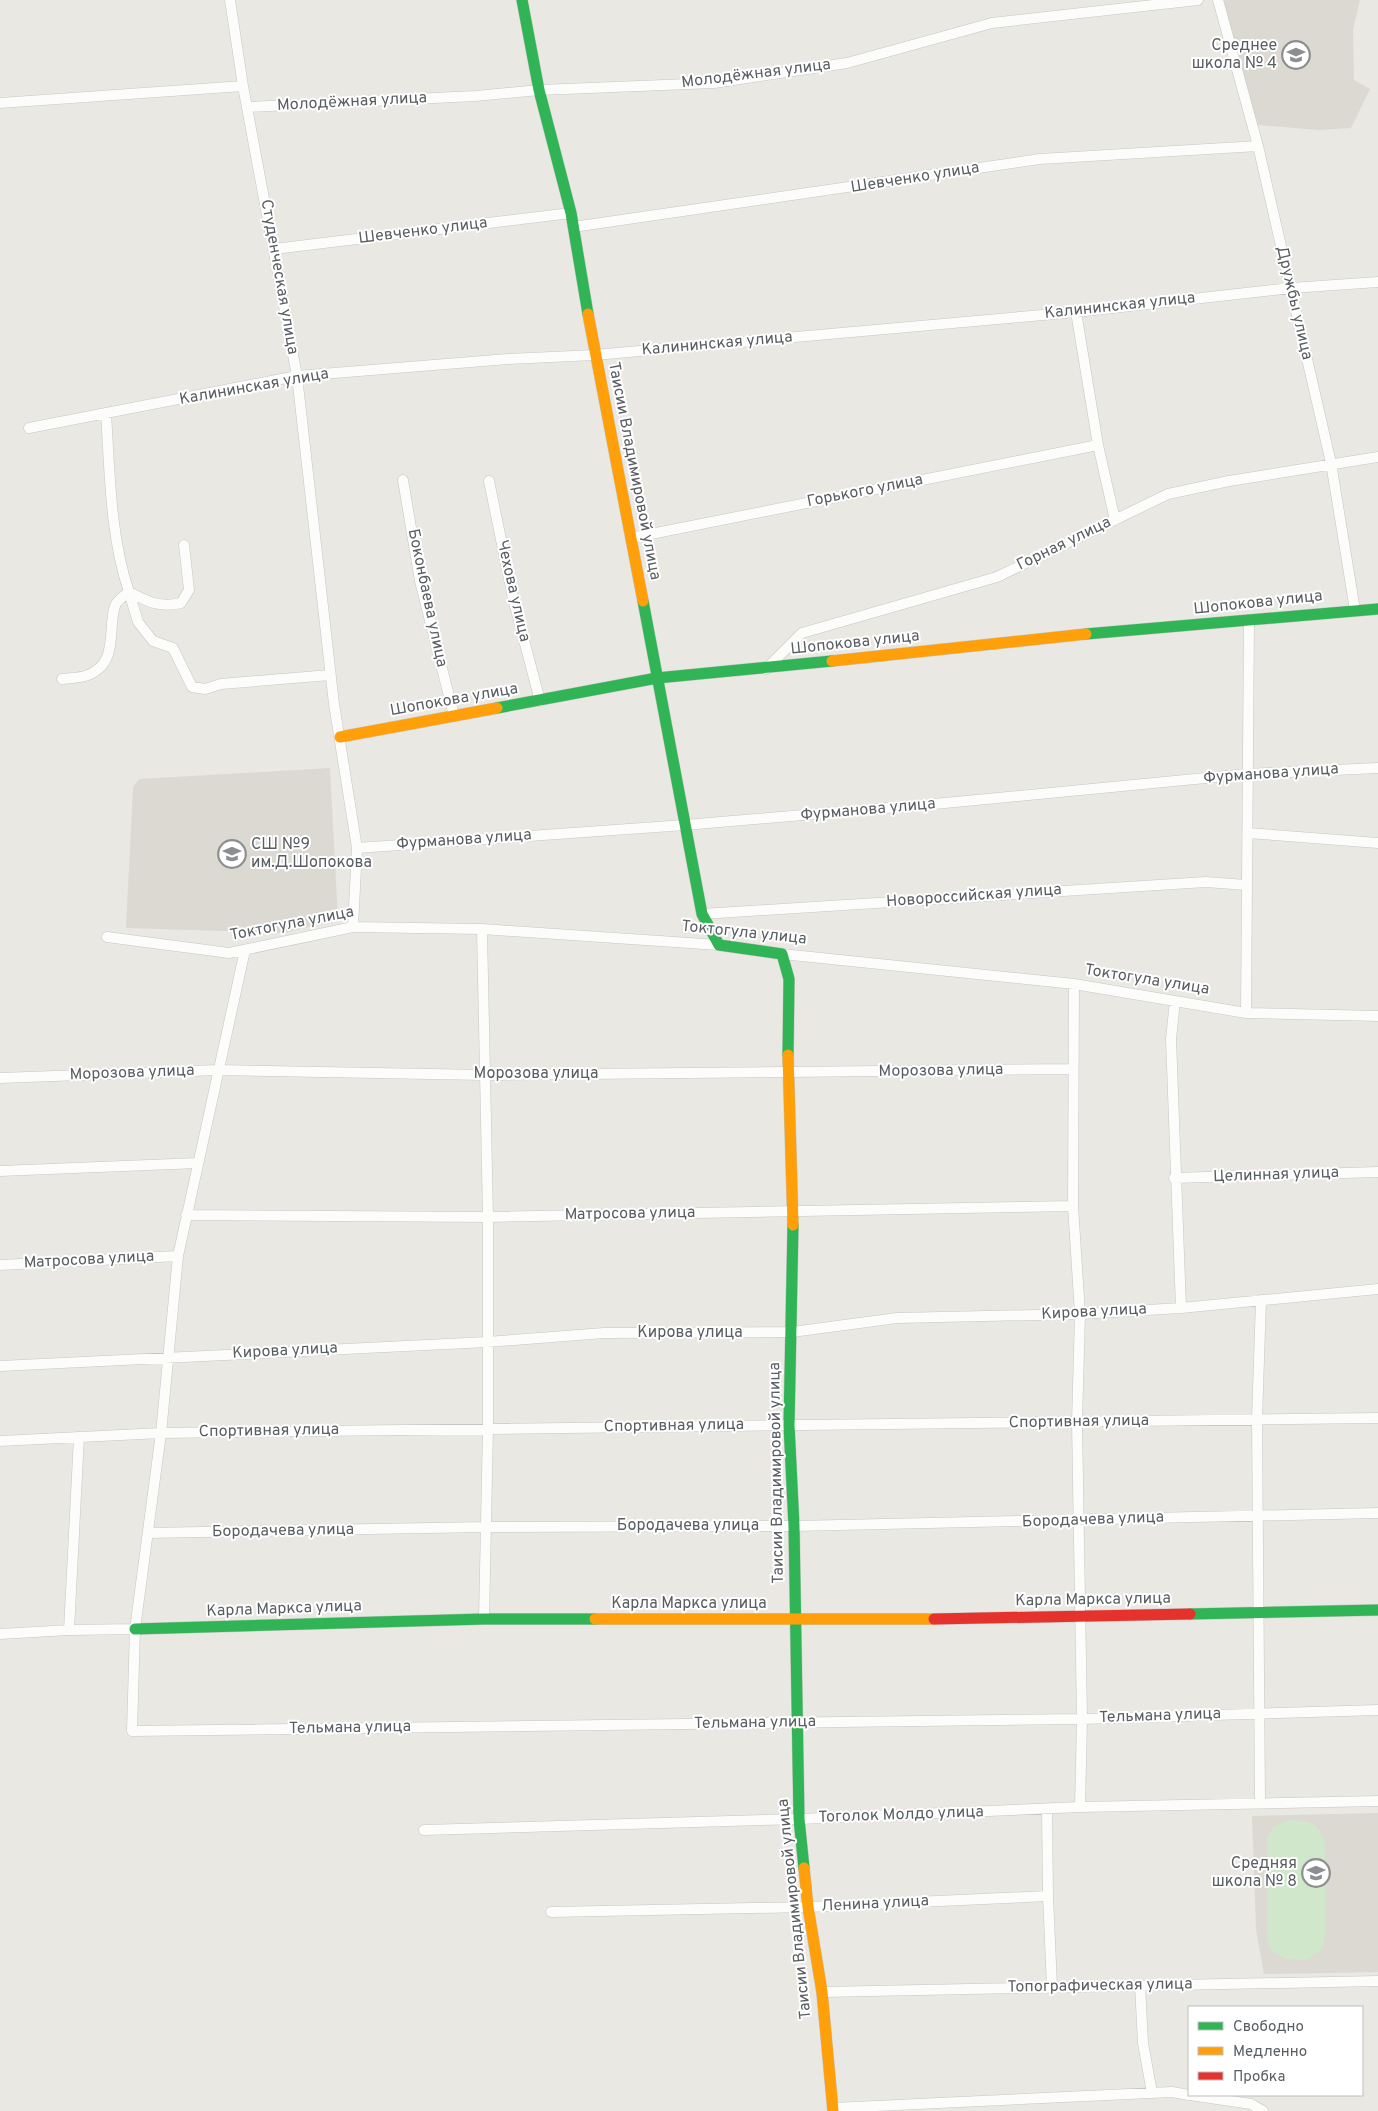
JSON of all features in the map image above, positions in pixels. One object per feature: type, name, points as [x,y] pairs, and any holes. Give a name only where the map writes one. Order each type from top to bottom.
[{"type":"street","name":"Студенческая улица","points":[[230,0],[243,86],[297,376],[330,675],[340,736]]},
{"type":"street","name":"Таисии Владимировой улица","points":[[522,0],[539,90],[571,214],[595,355],[702,914],[719,946]]},
{"type":"street","name":"Молодёжная улица","points":[[247,107],[475,96],[539,90],[714,83],[847,63],[992,23],[1198,0]]},
{"type":"street","name":"Дружбы улица","points":[[1218,0],[1258,146],[1331,463],[1355,610]]},
{"type":"street","points":[[0,102],[243,86]]},
{"type":"street","name":"Шевченко улица","points":[[573,227],[626,221],[1040,159],[1258,146]]},
{"type":"street","name":"Шевченко улица","points":[[274,249],[571,214]]},
{"type":"street","name":"Калининская улица","points":[[29,428],[297,376],[508,359],[595,355],[1076,312],[1291,288],[1378,282]]},
{"type":"street","points":[[1076,312],[1098,445],[1115,520]]},
{"type":"street","points":[[106,414],[114,522],[120,567],[138,622],[153,641],[173,648],[192,687],[205,689],[221,684],[330,675]]},
{"type":"street","name":"Горького улица","points":[[631,538],[1098,445]]},
{"type":"street","name":"Горная улица","points":[[766,669],[802,633],[997,577],[1168,494],[1331,463],[1378,457]]},
{"type":"street","name":"Боконбаева улица","points":[[402,480],[420,581],[454,716]]},
{"type":"street","name":"Чехова улица","points":[[488,481],[513,598],[540,701]]},
{"type":"street","points":[[129,592],[150,602],[167,606],[181,602],[189,590],[184,546]]},
{"type":"street","points":[[62,679],[86,676],[101,667],[111,646],[115,605],[120,598],[129,592]]},
{"type":"street","name":"Шопокова улица","points":[[340,736],[540,701],[657,678],[766,669],[1021,640],[1378,609]]},
{"type":"street","points":[[1246,1013],[1249,621]]},
{"type":"street","points":[[340,736],[357,848],[353,927]]},
{"type":"street","name":"Фурманова улица","points":[[357,848],[684,825],[945,803],[1247,774],[1378,768]]},
{"type":"street","points":[[1248,832],[1378,843]]},
{"type":"street","name":"Новороссийская улица","points":[[702,914],[1206,882],[1246,885]]},
{"type":"street","name":"Токтогула улица","points":[[107,937],[229,953],[353,927],[482,929],[719,946],[1074,984],[1246,1013],[1378,1016]]},
{"type":"street","points":[[482,929],[488,1217],[488,1428],[484,1619]]},
{"type":"street","points":[[135,1629],[169,1357],[178,1256],[245,950]]},
{"type":"street","name":"Таисии Владимировой улица","points":[[782,954],[789,979],[788,1072],[793,1212],[789,1425],[794,1526],[794,1620],[799,1819],[808,1906],[822,1992],[833,2109]]},
{"type":"street","points":[[1074,984],[1073,1206],[1080,1314],[1077,1422],[1082,1719],[1080,1807]]},
{"type":"street","points":[[1175,1001],[1171,1039],[1174,1178],[1180,1308]]},
{"type":"street","name":"Морозова улица","points":[[0,1078],[218,1070],[484,1075],[1073,1069]]},
{"type":"street","points":[[0,1172],[198,1163]]},
{"type":"street","name":"Целинная улица","points":[[1174,1178],[1378,1172]]},
{"type":"street","name":"Матросова улица","points":[[186,1215],[488,1217],[1073,1206]]},
{"type":"street","name":"Матросова улица","points":[[0,1265],[178,1256]]},
{"type":"street","name":"Кирова улица","points":[[0,1366],[487,1342],[604,1333],[792,1332],[897,1318],[1080,1314],[1180,1308],[1378,1289]]},
{"type":"street","points":[[1260,1802],[1257,1419],[1262,1300]]},
{"type":"street","name":"Спортивная улица","points":[[0,1441],[160,1433],[1378,1418]]},
{"type":"street","points":[[69,1630],[79,1437]]},
{"type":"street","name":"Бородачева улица","points":[[148,1533],[486,1527],[794,1526],[1080,1521],[1258,1514],[1378,1513]]},
{"type":"street","name":"Карла Маркса улица","points":[[0,1634],[69,1630],[484,1619],[794,1620],[1080,1617],[1378,1610]]},
{"type":"street","name":"Тельмана улица","points":[[135,1629],[132,1731],[1082,1719],[1378,1710]]},
{"type":"street","name":"Тоголок Молдо улица","points":[[424,1830],[799,1819],[1080,1807],[1378,1801]]},
{"type":"street","points":[[1047,1809],[1052,1987]]},
{"type":"street","name":"Ленина улица","points":[[551,1912],[808,1906],[1048,1896]]},
{"type":"street","name":"Топографическая улица","points":[[822,1992],[1378,1981]]},
{"type":"street","points":[[1140,1985],[1143,2043],[1152,2093]]},
{"type":"street","points":[[833,2109],[1172,2092],[1188,2095]]},
{"type":"street","points":[[1197,2096],[1251,2104],[1262,2111]]},
{"type":"shaded area","name":"Среднее школа № 4","points":[[1223,0],[1360,0],[1353,30],[1354,80],[1370,89],[1351,128],[1319,130],[1258,125]]},
{"type":"shaded area","name":"СШ №9 им.Д.Шопокова","points":[[330,768],[338,920],[284,933],[126,928],[133,787],[139,779]]},
{"type":"shaded area","name":"Средняя школа № 8","points":[[1378,1813],[1378,1972],[1264,1974],[1256,1930],[1252,1816]]},
{"type":"green space","points":[[1294,1820],[1314,1825],[1318,1828],[1325,1843],[1325,1937],[1322,1949],[1307,1960],[1286,1959],[1272,1951],[1267,1941],[1268,1836],[1276,1826]]},
{"type":"traffic: fast","points":[[522,0],[539,90],[571,213],[588,314]]},
{"type":"traffic: fast","points":[[643,601],[702,914],[719,945],[782,954],[789,979],[788,1055]]},
{"type":"traffic: fast","points":[[1086,634],[1378,609]]},
{"type":"traffic: fast","points":[[497,708],[657,678],[832,661]]},
{"type":"traffic: fast","points":[[793,1225],[789,1425],[794,1526],[799,1819],[804,1868]]},
{"type":"traffic: fast","points":[[1190,1614],[1378,1610]]},
{"type":"traffic: fast","points":[[135,1629],[484,1619],[595,1619]]},
{"type":"traffic: slow","points":[[588,314],[643,601]]},
{"type":"traffic: slow","points":[[832,661],[1086,634]]},
{"type":"traffic: slow","points":[[340,737],[497,708]]},
{"type":"traffic: slow","points":[[788,1055],[793,1225]]},
{"type":"traffic: slow","points":[[595,1619],[934,1619]]},
{"type":"traffic: slow","points":[[804,1868],[808,1907],[822,1992],[833,2111]]},
{"type":"traffic: jam","points":[[934,1619],[1190,1614]]},
{"type":"place","name":"Среднее школа № 4","points":[[1296,55]]},
{"type":"place","name":"СШ №9 им.Д.Шопокова","points":[[232,854]]},
{"type":"place","name":"Средняя школа № 8","points":[[1316,1873]]}]
